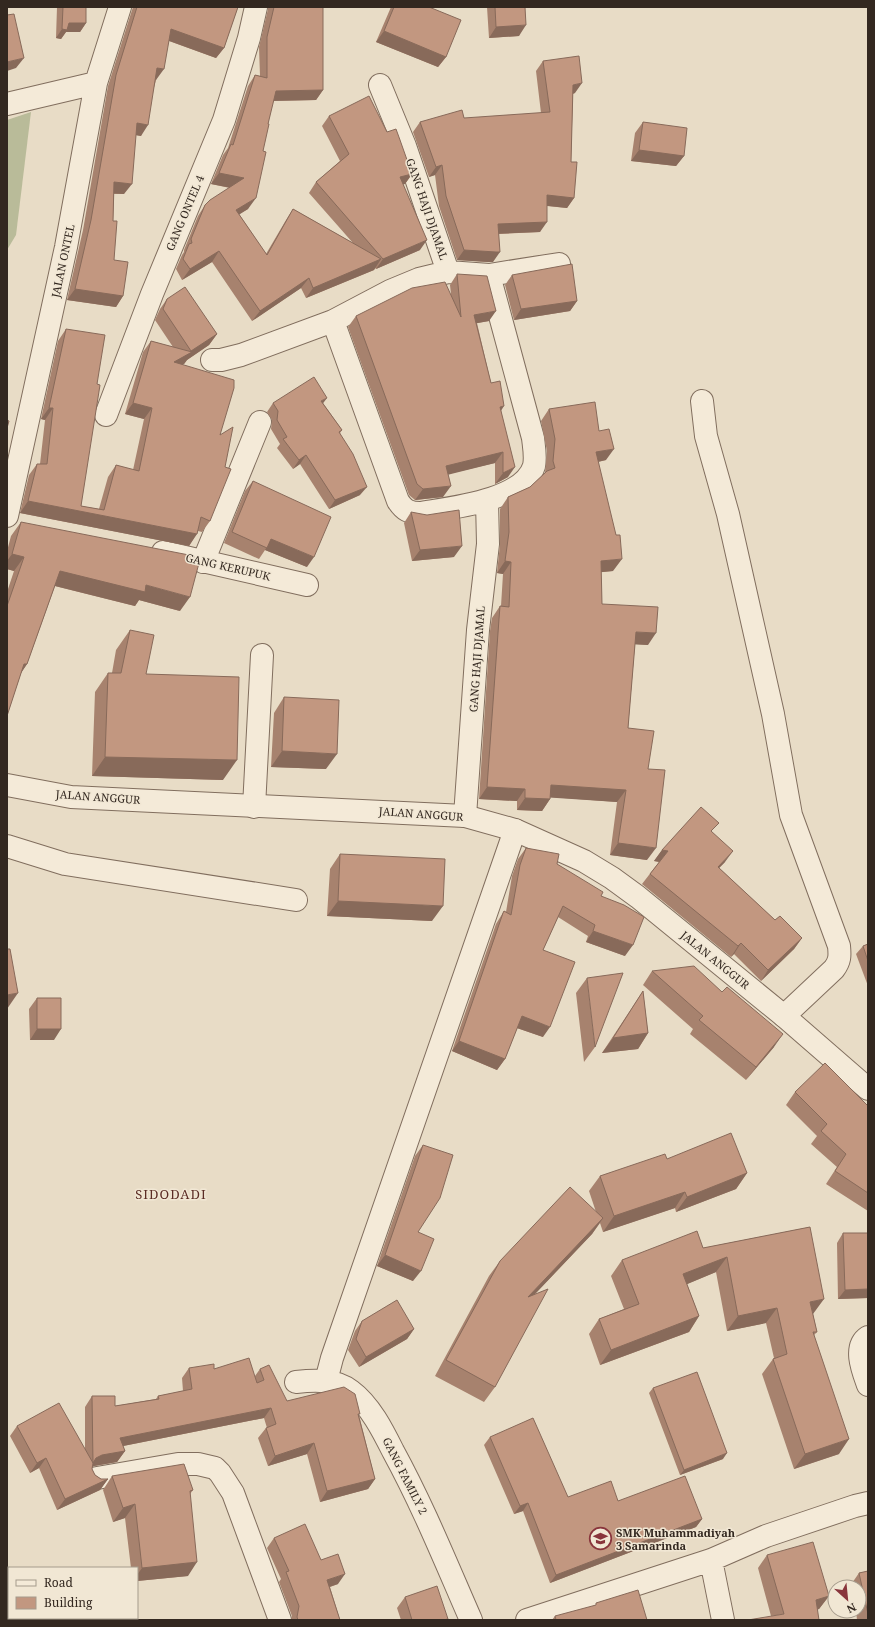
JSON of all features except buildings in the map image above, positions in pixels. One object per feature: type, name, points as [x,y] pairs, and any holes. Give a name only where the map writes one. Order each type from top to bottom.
[{"type":"street","name":"JALAN ONTEL","points":[[12,522],[66,247],[96,83],[120,7]]},
{"type":"street","name":"GANG ONTEL 4","points":[[106,416],[152,294],[224,120],[249,38],[256,7]]},
{"type":"street","points":[[7,104],[96,83]]},
{"type":"street","name":"GANG HAJI DJAMAL","points":[[380,85],[405,146],[448,272]]},
{"type":"street","points":[[212,360],[221,360],[241,355],[332,321],[390,291],[419,280],[448,272],[489,275],[559,264]]},
{"type":"street","points":[[332,321],[398,501],[402,506],[411,513],[420,513],[487,501],[520,484],[529,475],[534,466],[535,454],[533,438],[489,275]]},
{"type":"street","points":[[702,401],[706,436],[728,514],[773,714],[791,815],[834,933],[840,955],[834,969],[784,1016]]},
{"type":"street","points":[[203,562],[260,422]]},
{"type":"street","name":"GANG HAJI DJAMAL","points":[[465,816],[478,630],[488,544],[487,501]]},
{"type":"street","name":"GANG KERUPUK","points":[[146,549],[306,585]]},
{"type":"street","points":[[254,807],[262,655]]},
{"type":"street","name":"JALAN ANGGUR","points":[[7,786],[71,796],[254,807],[389,811],[465,816],[515,830],[584,861],[612,878],[638,897],[784,1016],[868,1088]]},
{"type":"street","points":[[326,1381],[334,1351],[515,830]]},
{"type":"street","points":[[7,846],[65,864],[296,900]]},
{"type":"street","points":[[868,1336],[861,1345],[860,1351],[868,1385]]},
{"type":"street","name":"GANG FAMILY 2","points":[[296,1382],[326,1381],[340,1385],[357,1397],[385,1435],[434,1534],[471,1620]]},
{"type":"street","points":[[98,1478],[178,1464],[198,1464],[215,1468],[220,1473],[232,1493],[280,1620]]},
{"type":"street","points":[[527,1620],[710,1560],[766,1536],[855,1506],[868,1504]]},
{"type":"street","points":[[710,1560],[723,1620]]},
{"type":"green space","points":[[31,112],[16,235],[7,250],[7,120]]},
{"type":"place","name":"SMK Muhammadiyah 3 Samarinda","points":[[600,1539]]},
{"type":"district","name":"SIDODADI","points":[[171,1194]]}]
